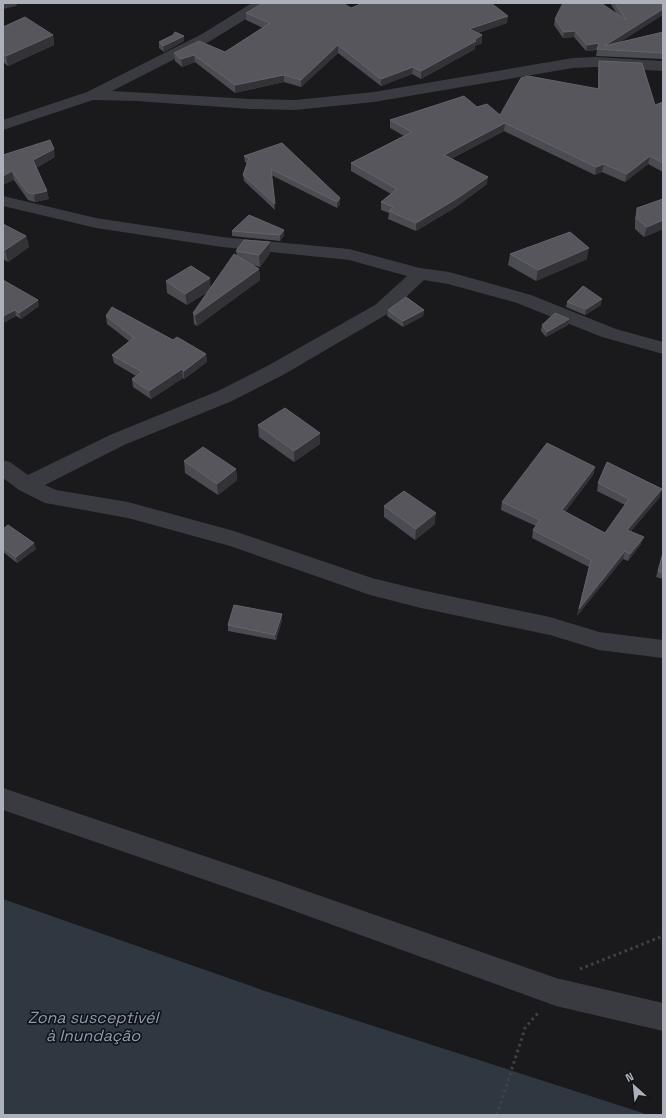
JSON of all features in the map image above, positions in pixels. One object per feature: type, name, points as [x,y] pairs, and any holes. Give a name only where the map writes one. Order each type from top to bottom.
[{"type":"street","points":[[3,5],[11,3]]},
{"type":"street","points":[[3,125],[92,95],[207,36],[262,3]]},
{"type":"street","points":[[92,95],[137,96],[295,105],[381,96],[573,63],[596,62],[663,66]]},
{"type":"street","points":[[3,201],[96,223],[222,242],[349,255],[420,274],[450,278],[524,299],[609,333],[663,348]]},
{"type":"street","points":[[26,485],[117,440],[225,396],[276,370],[382,309],[420,274]]},
{"type":"street","points":[[3,467],[26,485],[52,497],[128,510],[234,539],[370,586],[421,599],[550,626],[599,641],[663,649]]},
{"type":"street","points":[[3,799],[275,892],[556,992],[663,1017]]},
{"type":"water","name":"Zona susceptivél à Inundação","points":[[3,899],[265,991],[649,1115],[3,1115]]},
{"type":"building","points":[[263,3],[343,3],[351,8],[363,3],[491,3],[508,16],[469,29],[482,35],[474,40],[476,41],[421,71],[413,67],[381,79],[338,45],[301,80],[284,75],[235,85],[194,55],[181,59],[174,53],[199,41],[225,52],[270,23],[246,13]]},
{"type":"building","points":[[563,3],[601,3],[626,20],[615,3],[663,3],[663,9],[604,46],[663,32],[663,53],[597,49],[599,43],[587,45],[575,31],[564,32],[555,19]]},
{"type":"building","points":[[25,17],[53,35],[6,56],[3,53],[3,27]]},
{"type":"building","points":[[175,32],[184,36],[163,46],[159,42],[173,35]]},
{"type":"building","points":[[599,61],[642,63],[655,105],[663,102],[663,163],[650,156],[627,174],[604,164],[596,167],[505,123],[444,155],[488,177],[456,199],[416,223],[389,211],[393,207],[381,202],[397,189],[351,163],[412,132],[390,120],[464,96],[477,107],[487,104],[500,115],[521,78],[528,76],[599,89]]},
{"type":"building","points":[[50,140],[54,149],[33,160],[47,191],[34,194],[27,192],[12,171],[3,176],[3,155]]},
{"type":"building","points":[[282,143],[340,198],[337,202],[271,169],[275,204],[243,175],[249,158],[244,156]]},
{"type":"building","points":[[663,199],[663,220],[647,227],[637,219],[637,208]]},
{"type":"building","points":[[249,215],[284,230],[280,235],[232,231]]},
{"type":"building","points":[[3,224],[26,236],[5,250],[3,249]]},
{"type":"building","points":[[570,232],[589,248],[538,270],[510,254]]},
{"type":"building","points":[[244,240],[270,242],[259,255],[236,251]]},
{"type":"building","points":[[234,254],[259,269],[195,315],[193,313]]},
{"type":"building","points":[[191,266],[210,278],[185,294],[166,281]]},
{"type":"building","points":[[3,280],[38,300],[19,313],[15,310],[3,316]]},
{"type":"building","points":[[583,286],[602,299],[586,309],[567,302]]},
{"type":"building","points":[[406,297],[424,310],[403,321],[388,310]]},
{"type":"building","points":[[112,307],[173,340],[177,337],[206,354],[184,371],[182,369],[149,391],[132,379],[142,372],[112,355],[134,338],[106,316]]},
{"type":"building","points":[[555,313],[569,319],[547,332],[542,325]]},
{"type":"building","points":[[285,408],[320,433],[294,451],[258,425]]},
{"type":"building","points":[[547,443],[595,467],[562,510],[605,533],[629,499],[598,483],[607,462],[662,489],[627,530],[644,537],[630,554],[625,551],[579,609],[591,560],[533,530],[540,520],[502,502]]},
{"type":"building","points":[[203,447],[236,469],[217,484],[184,461]]},
{"type":"building","points":[[404,491],[436,513],[416,529],[384,506]]},
{"type":"building","points":[[8,525],[34,543],[16,557],[3,548],[3,529]]},
{"type":"building","points":[[663,553],[663,573],[658,571]]},
{"type":"building","points":[[234,605],[282,614],[275,635],[228,625]]}]
